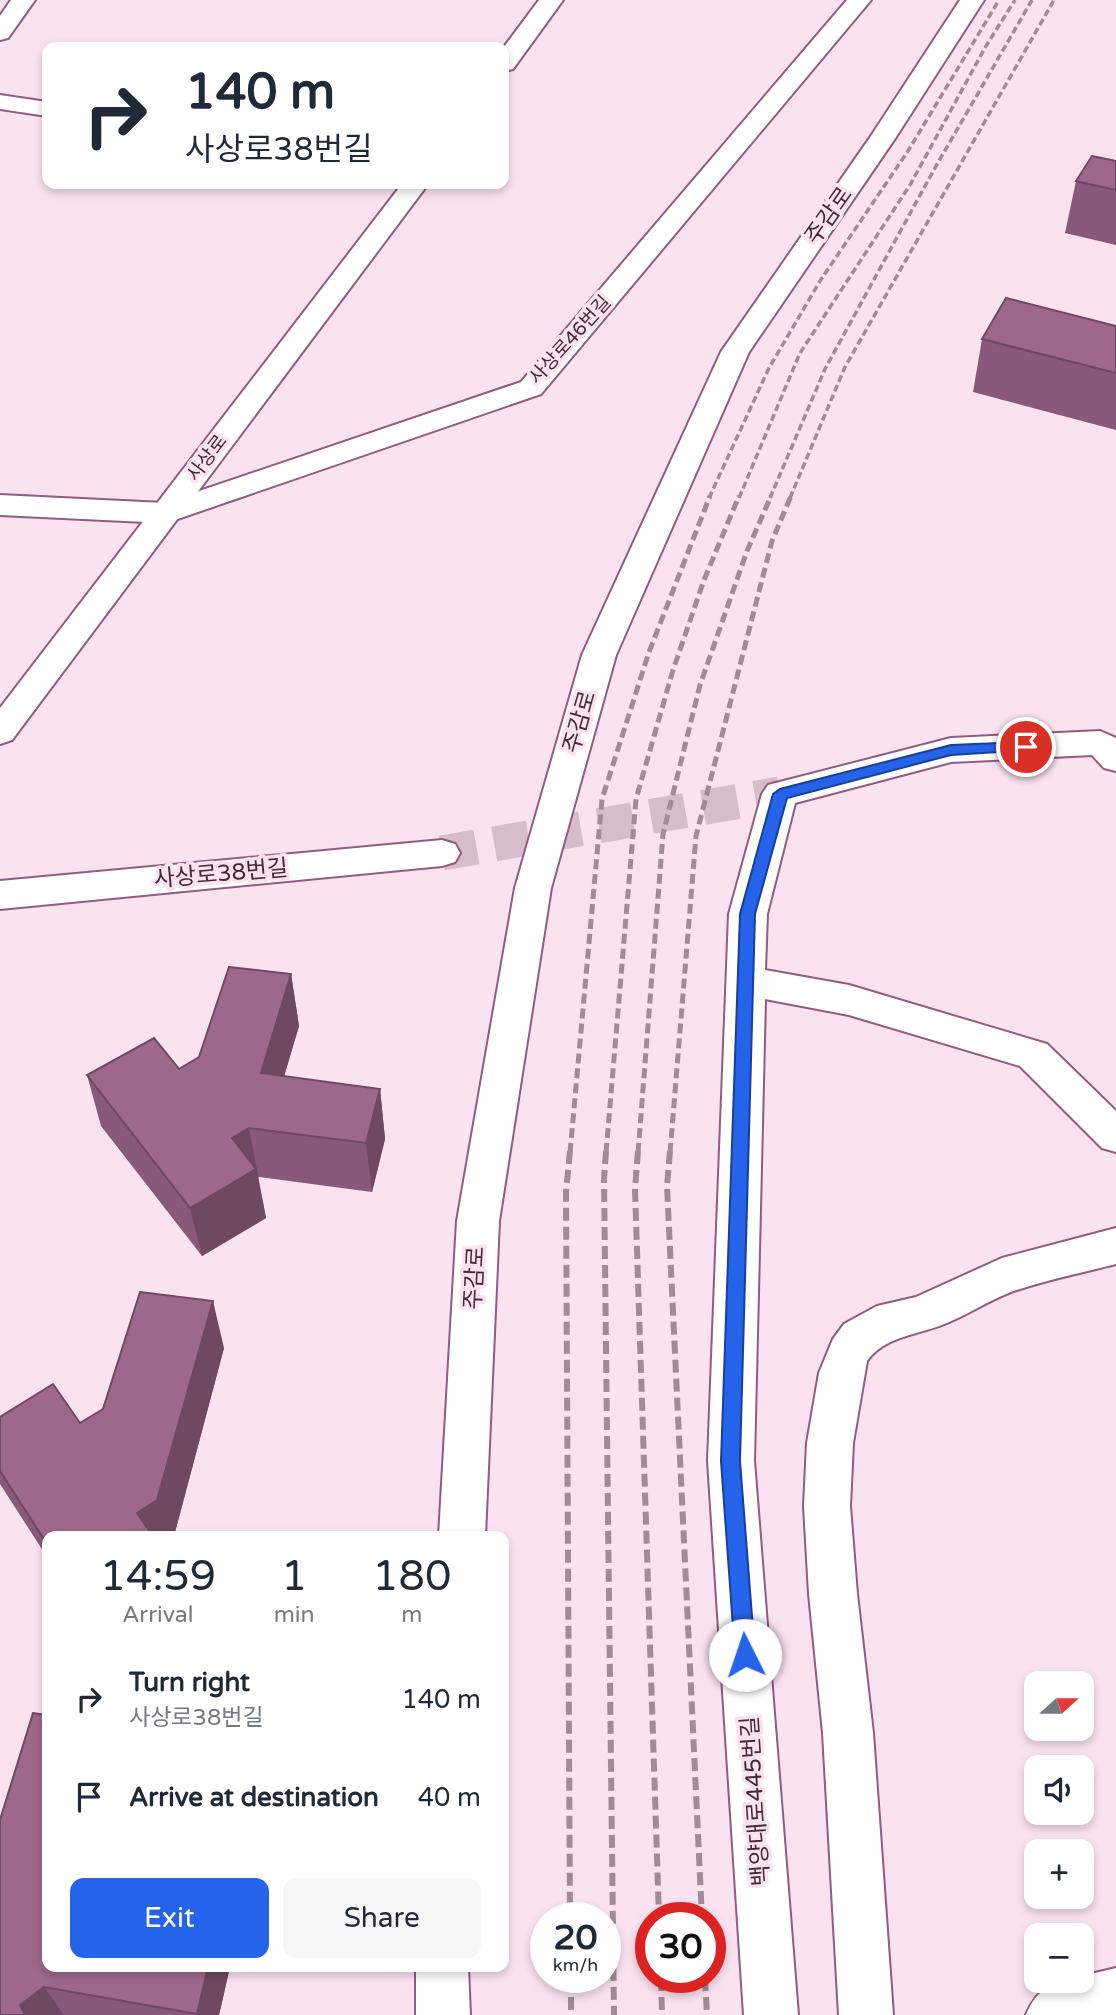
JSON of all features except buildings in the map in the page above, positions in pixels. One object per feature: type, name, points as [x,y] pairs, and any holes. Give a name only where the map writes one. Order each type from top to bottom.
[{"type":"street","points":[[0,33],[23,0]]},
{"type":"street","points":[[509,57],[551,0]]},
{"type":"street","name":"사상로46번길","points":[[166,513],[531,388],[859,0]]},
{"type":"street","name":"주감로","points":[[462,1531],[478,1221],[533,888],[599,655],[735,352],[883,137],[972,0]]},
{"type":"street","points":[[0,102],[42,108]]},
{"type":"street","name":"사상로","points":[[0,733],[411,189]]},
{"type":"street","points":[[0,505],[166,513]]},
{"type":"street","name":"백양대로445번길","points":[[771,2015],[731,1461],[748,914],[780,794],[951,750],[1100,743],[1116,759]]},
{"type":"street","name":"사상로38번길","points":[[0,895],[442,853]]},
{"type":"street","points":[[746,981],[849,1000],[1033,1055],[1116,1136]]},
{"type":"street","points":[[866,2015],[848,1733],[833,1594],[827,1506],[830,1444],[841,1373],[848,1353],[859,1337],[892,1320],[906,1319],[931,1310],[1002,1276],[1035,1270],[1116,1246]]},
{"type":"street","points":[[442,1972],[443,2015]]},
{"type":"street","points":[[1053,2015],[1063,2006],[1103,2000],[1116,1995]]},
{"type":"tunnel","points":[[442,853],[780,794]]},
{"type":"railway","points":[[709,498],[769,368],[820,281],[908,151],[999,0]]},
{"type":"railway","points":[[739,498],[800,353],[910,185],[986,46],[1015,0]]},
{"type":"railway","points":[[770,498],[825,369],[936,166],[1032,0]]},
{"type":"railway","points":[[790,498],[845,367],[1054,0]]},
{"type":"railway","points":[[570,1153],[602,799],[649,652],[710,496]]},
{"type":"railway","points":[[606,1153],[636,799],[673,670],[704,580],[739,496]]},
{"type":"railway","points":[[638,1153],[663,834],[700,685],[747,551],[771,496]]},
{"type":"railway","points":[[670,1153],[696,836],[772,541],[791,496]]},
{"type":"railway","points":[[570,1151],[566,1192],[570,1902]]},
{"type":"railway","points":[[606,1151],[604,1180],[614,2015]]},
{"type":"railway","points":[[638,1151],[635,1189],[658,1902]]},
{"type":"railway","points":[[670,1151],[667,1186],[701,1902]]},
{"type":"railway","points":[[571,1993],[571,2015]]},
{"type":"railway","points":[[661,1993],[662,2015]]},
{"type":"railway","points":[[706,1993],[707,2015]]},
{"type":"route","points":[[745,1655],[731,1461],[748,914],[780,794],[951,750],[1026,747]]}]
